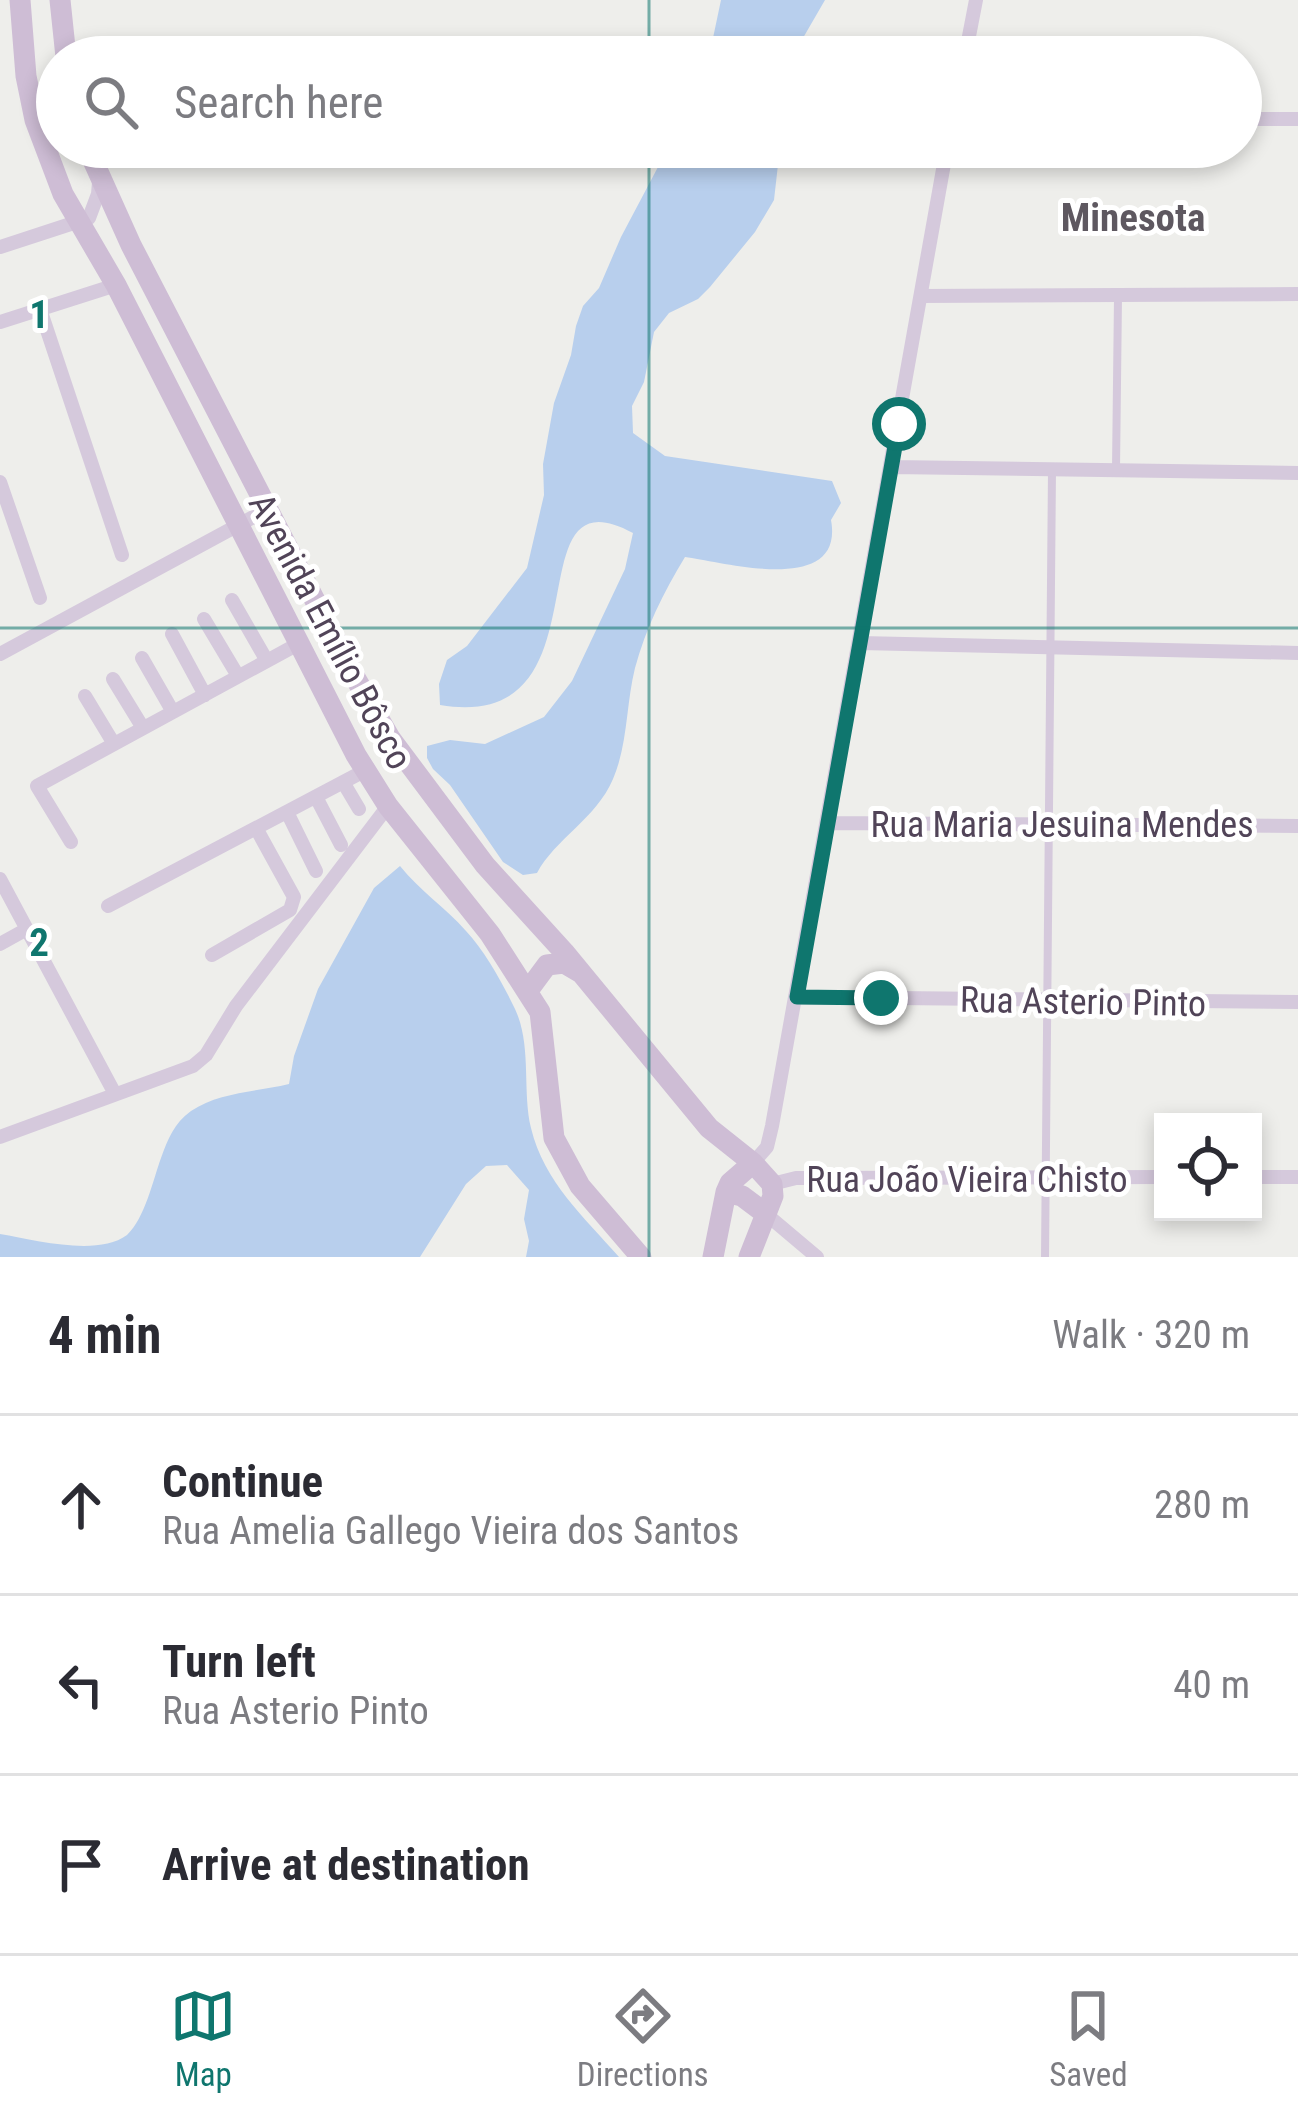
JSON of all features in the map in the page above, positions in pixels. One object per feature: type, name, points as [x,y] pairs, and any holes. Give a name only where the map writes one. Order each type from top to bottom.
[{"type":"main road","name":"Avenida Emílio Bôsco","points":[[20,0],[26,76],[36,123]]},
{"type":"main road","points":[[58,4],[63,36]]},
{"type":"main road","name":"Avenida Emílio Bôsco","points":[[53,168],[361,763],[388,806],[490,934],[540,1012],[554,1138],[580,1186],[641,1257]]},
{"type":"main road","name":"Avenida Emílio Bôsco","points":[[96,168],[380,722],[490,871],[582,973],[709,1128],[772,1184]]},
{"type":"main road","points":[[361,763],[379,749],[380,722]]},
{"type":"main road","points":[[527,992],[548,964],[564,963],[582,973]]},
{"type":"main road","points":[[713,1257],[726,1192],[753,1163]]},
{"type":"main road","points":[[748,1257],[766,1214],[772,1184]]},
{"type":"main road","points":[[726,1192],[742,1196],[766,1214]]},
{"type":"street","points":[[968,36],[976,0]]},
{"type":"street","points":[[1262,119],[1298,119]]},
{"type":"street","points":[[0,247],[81,222],[93,211],[101,168]]},
{"type":"street","points":[[753,1163],[767,1147],[797,997],[943,168]]},
{"type":"street","points":[[0,322],[116,285]]},
{"type":"street","points":[[922,296],[1298,294]]},
{"type":"street","points":[[40,310],[122,555]]},
{"type":"street","points":[[892,467],[1298,473]]},
{"type":"street","points":[[0,482],[40,598]]},
{"type":"street","points":[[0,654],[268,509]]},
{"type":"street","points":[[232,600],[267,661]]},
{"type":"street","points":[[204,619],[238,676]]},
{"type":"street","points":[[172,634],[205,695]]},
{"type":"street","points":[[860,643],[1298,652]]},
{"type":"street","points":[[71,842],[37,786],[298,644]]},
{"type":"street","points":[[142,658],[173,712]]},
{"type":"street","points":[[113,679],[143,728]]},
{"type":"street","points":[[85,696],[114,744]]},
{"type":"street","points":[[108,905],[344,782],[361,763]]},
{"type":"street","points":[[344,782],[359,808]]},
{"type":"street","points":[[316,796],[341,845]]},
{"type":"street","points":[[0,1137],[193,1066],[206,1055],[236,1006],[388,806]]},
{"type":"street","points":[[287,812],[316,871]]},
{"type":"street","name":"Rua Maria Jesuina Mendes","points":[[826,823],[1298,826]]},
{"type":"street","points":[[212,955],[290,910],[294,897],[256,828]]},
{"type":"street","points":[[0,879],[6,907],[27,929],[115,1094]]},
{"type":"street","points":[[0,944],[27,929]]},
{"type":"street","name":"Rua Asterio Pinto","points":[[797,997],[1298,1002]]},
{"type":"street","name":"Rua João Vieira Chisto","points":[[772,1184],[796,1178],[1154,1177]]},
{"type":"street","points":[[1262,1177],[1298,1177]]},
{"type":"street","points":[[766,1214],[817,1257]]},
{"type":"lane","points":[[1116,470],[1118,296]]},
{"type":"lane","points":[[1045,1257],[1052,469]]},
{"type":"shaded area","points":[[721,0],[825,0],[804,36],[713,36]]},
{"type":"shaded area","points":[[657,168],[778,168],[774,200],[755,232],[698,299],[669,313],[654,332],[644,382],[632,406],[633,433],[665,456],[832,481],[841,503],[831,520],[830,544],[819,559],[801,567],[752,568],[685,557],[639,653],[622,752],[606,793],[537,873],[523,875],[503,862],[450,785],[433,769],[427,746],[450,740],[485,744],[544,717],[572,681],[625,569],[633,533],[596,522],[575,535],[563,565],[545,645],[526,681],[493,703],[440,705],[439,684],[447,660],[467,646],[527,568],[544,495],[543,464],[554,403],[583,306],[599,288]]},
{"type":"shaded area","points":[[400,866],[466,931],[499,979],[520,1023],[528,1114],[537,1147],[567,1198],[619,1257],[526,1257],[529,1241],[524,1219],[529,1190],[507,1165],[486,1166],[466,1184],[420,1257],[0,1257],[0,1234],[83,1246],[114,1242],[127,1235],[144,1209],[169,1138],[185,1116],[213,1100],[289,1084],[318,989],[374,888]]},
{"type":"district","name":"Minesota","points":[[1133,217]]},
{"type":"route","points":[[881,998],[797,997],[899,424]]}]
